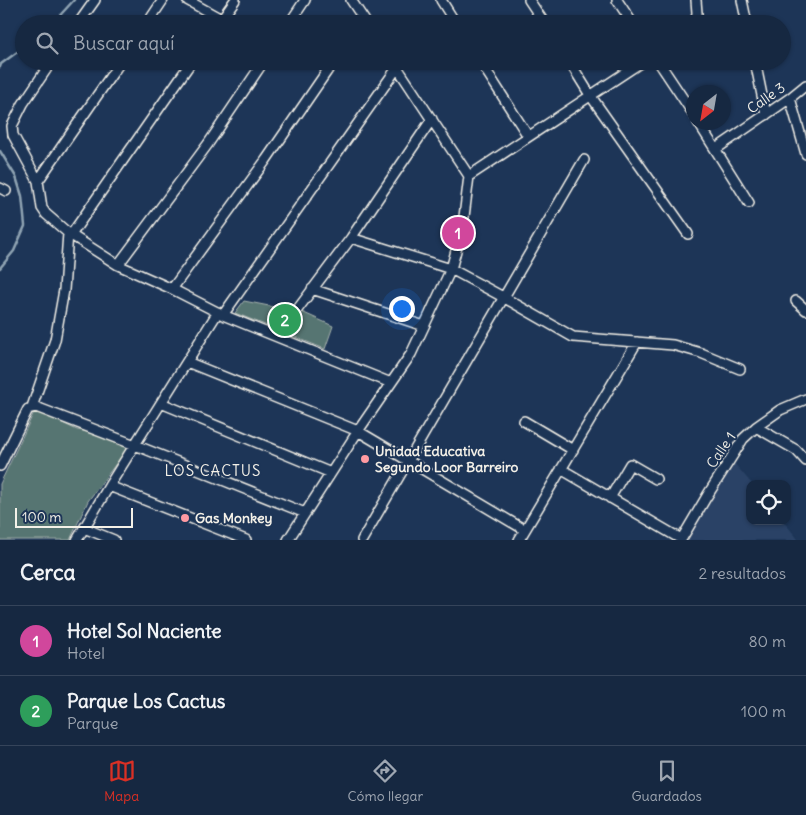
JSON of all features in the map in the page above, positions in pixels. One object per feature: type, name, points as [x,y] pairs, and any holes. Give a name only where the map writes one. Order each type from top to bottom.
[{"type":"street","points":[[84,15],[95,0]]},
{"type":"street","points":[[153,15],[163,0]]},
{"type":"street","points":[[187,0],[210,15]]},
{"type":"street","points":[[224,15],[235,0]]},
{"type":"street","points":[[295,15],[305,0]]},
{"type":"street","points":[[351,0],[359,15]]},
{"type":"street","points":[[441,0],[450,15]]},
{"type":"street","points":[[529,0],[538,15]]},
{"type":"street","points":[[617,0],[627,15]]},
{"type":"street","points":[[696,0],[697,15]]},
{"type":"street","points":[[742,0],[745,15]]},
{"type":"street","points":[[46,70],[23,104],[12,126],[13,135],[38,180],[42,208],[46,214],[69,234],[118,265],[172,289],[221,314],[391,383]]},
{"type":"street","points":[[38,180],[115,70]]},
{"type":"street","points":[[0,466],[28,409],[32,407],[56,340],[64,290],[69,234],[186,70]]},
{"type":"street","points":[[118,265],[208,144],[258,70]]},
{"type":"street","points":[[172,289],[266,160],[328,70]]},
{"type":"street","points":[[77,540],[187,362],[392,70]]},
{"type":"street","points":[[288,540],[410,354],[451,269],[463,224],[469,176],[398,70]]},
{"type":"street","points":[[486,70],[528,136]]},
{"type":"street","points":[[575,70],[590,95],[688,234]]},
{"type":"street","points":[[469,176],[628,70]]},
{"type":"street","points":[[664,70],[686,103]]},
{"type":"street","points":[[757,70],[766,115]]},
{"type":"street","name":"Calle 3","points":[[716,149],[806,85]]},
{"type":"street","points":[[790,98],[806,154]]},
{"type":"street","points":[[297,310],[351,238],[432,119]]},
{"type":"street","points":[[703,130],[749,203]]},
{"type":"street","points":[[362,540],[584,160]]},
{"type":"street","points":[[351,238],[451,269],[573,337],[673,345],[700,353],[740,369]]},
{"type":"street","points":[[312,290],[424,326]]},
{"type":"street","points":[[796,301],[806,310]]},
{"type":"street","points":[[519,540],[637,342]]},
{"type":"street","points":[[187,362],[358,431],[525,530]]},
{"type":"street","name":"Calle 1","points":[[681,540],[744,439],[756,427],[780,410],[806,398]]},
{"type":"street","points":[[161,403],[331,473]]},
{"type":"street","points":[[32,407],[43,409],[305,513]]},
{"type":"street","points":[[524,421],[573,450]]},
{"type":"street","points":[[756,427],[796,450],[806,461]]},
{"type":"street","points":[[610,498],[630,464],[656,480]]},
{"type":"street","points":[[562,469],[681,540]]},
{"type":"street","points":[[109,486],[246,540]]},
{"type":"street","points":[[84,528],[114,540]]},
{"type":"shaded area","points":[[734,463],[749,480],[746,480],[746,525],[786,525],[798,539],[796,540],[687,540]]},
{"type":"green space","points":[[244,301],[304,313],[333,326],[325,349],[235,313]]},
{"type":"green space","points":[[35,410],[77,430],[98,433],[130,445],[88,501],[70,540],[0,540],[0,484]]},
{"type":"waterway","points":[[60,15],[74,0]]},
{"type":"waterway","points":[[0,67],[1,64],[15,54]]},
{"type":"waterway","points":[[0,151],[16,177],[22,196],[25,226],[14,251],[0,268]]},
{"type":"place","name":"Hotel Sol Naciente","points":[[458,233]]},
{"type":"place","name":"Parque Los Cactus","points":[[285,320]]},
{"type":"place","name":"Unidad Educativa Segundo Loor Barreiro","points":[[365,459]]},
{"type":"place","name":"Gas Monkey","points":[[185,518]]},
{"type":"district","name":"LOS CACTUS","points":[[213,471]]}]
